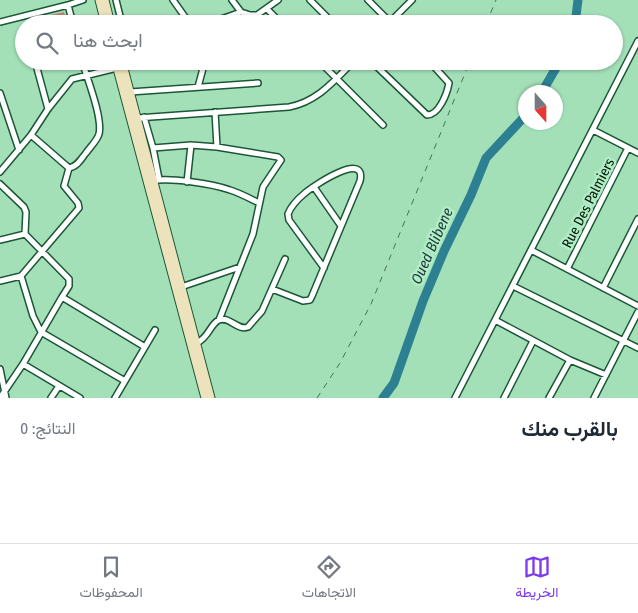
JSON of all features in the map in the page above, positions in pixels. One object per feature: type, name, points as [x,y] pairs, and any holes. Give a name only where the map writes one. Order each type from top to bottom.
[{"type":"main road","points":[[99,0],[103,15]]},
{"type":"main road","points":[[105,0],[109,15]]},
{"type":"main road","points":[[121,70],[179,288],[197,343],[211,398]]},
{"type":"main road","points":[[122,70],[140,118],[156,180],[204,398]]},
{"type":"street","points":[[31,15],[82,0]]},
{"type":"street","points":[[116,0],[120,15]]},
{"type":"street","points":[[173,0],[184,15]]},
{"type":"street","points":[[232,0],[241,12],[250,15]]},
{"type":"street","points":[[255,15],[267,9],[278,0]]},
{"type":"street","points":[[310,0],[325,15]]},
{"type":"street","points":[[368,0],[382,15]]},
{"type":"street","points":[[398,15],[412,0]]},
{"type":"street","points":[[68,5],[71,15]]},
{"type":"street","points":[[267,9],[273,15]]},
{"type":"street","points":[[232,15],[241,12]]},
{"type":"street","points":[[0,22],[15,19]]},
{"type":"street","points":[[456,398],[638,42]]},
{"type":"street","points":[[632,53],[638,56]]},
{"type":"street","points":[[37,70],[48,109]]},
{"type":"street","points":[[69,168],[73,168],[78,163],[96,140],[99,133],[97,112],[85,70]]},
{"type":"street","points":[[0,172],[31,135],[48,109],[72,79],[103,70]]},
{"type":"street","points":[[198,87],[203,70]]},
{"type":"street","points":[[328,70],[383,125]]},
{"type":"street","points":[[259,203],[228,189],[187,182],[156,180],[154,148],[140,118],[301,105],[322,93],[345,70]]},
{"type":"street","points":[[380,70],[430,116],[437,110],[449,83],[437,70]]},
{"type":"street","points":[[130,92],[258,83]]},
{"type":"street","points":[[0,93],[19,150]]},
{"type":"street","points":[[0,114],[6,112]]},
{"type":"street","points":[[215,112],[217,146]]},
{"type":"street","points":[[593,130],[638,153]]},
{"type":"street","points":[[31,135],[69,168]]},
{"type":"street","points":[[154,148],[191,145],[217,146],[280,158],[281,162],[263,187],[253,234],[219,320],[213,325],[207,336],[197,343]]},
{"type":"street","points":[[187,182],[191,145]]},
{"type":"street","name":"Rue Des Palmiers","points":[[567,269],[628,148]]},
{"type":"street","points":[[0,282],[21,276],[79,208],[78,203],[64,186],[69,168]]},
{"type":"street","points":[[272,289],[306,302],[312,296],[324,268],[342,226],[360,181],[360,173],[357,170],[349,168],[314,187],[306,192],[289,210],[288,217],[324,268]]},
{"type":"street","points":[[0,184],[24,207],[26,212],[25,234],[70,279],[69,286],[5,395],[0,398]]},
{"type":"street","points":[[314,187],[342,226]]},
{"type":"street","points":[[603,288],[638,219]]},
{"type":"street","points":[[0,240],[25,234]]},
{"type":"street","points":[[531,250],[638,306]]},
{"type":"street","points":[[219,320],[226,319],[242,328],[248,327],[262,311],[285,259]]},
{"type":"street","points":[[179,288],[240,267]]},
{"type":"street","points":[[21,276],[33,316],[41,332],[125,381]]},
{"type":"street","points":[[513,286],[638,348]]},
{"type":"street","points":[[62,297],[145,347]]},
{"type":"street","points":[[594,398],[638,312]]},
{"type":"street","points":[[495,320],[570,360],[606,375]]},
{"type":"street","points":[[117,397],[155,330]]},
{"type":"street","points":[[504,398],[534,340]]},
{"type":"street","points":[[549,398],[570,360]]},
{"type":"street","points":[[23,364],[80,398]]},
{"type":"street","points":[[0,369],[5,395]]},
{"type":"street","points":[[51,398],[59,386]]},
{"type":"street","points":[[66,390],[66,398]]},
{"type":"building","points":[[64,12],[65,15],[51,15]]},
{"type":"waterway","name":"Oued Blibene","points":[[576,15],[578,0]]},
{"type":"waterway","name":"Oued Blibene","points":[[546,85],[555,70]]},
{"type":"waterway","name":"Oued Blibene","points":[[383,398],[394,383],[423,301],[486,158],[518,124]]},
{"type":"railway","points":[[490,15],[496,0]]},
{"type":"railway","points":[[317,398],[340,363],[371,304],[466,70]]}]
